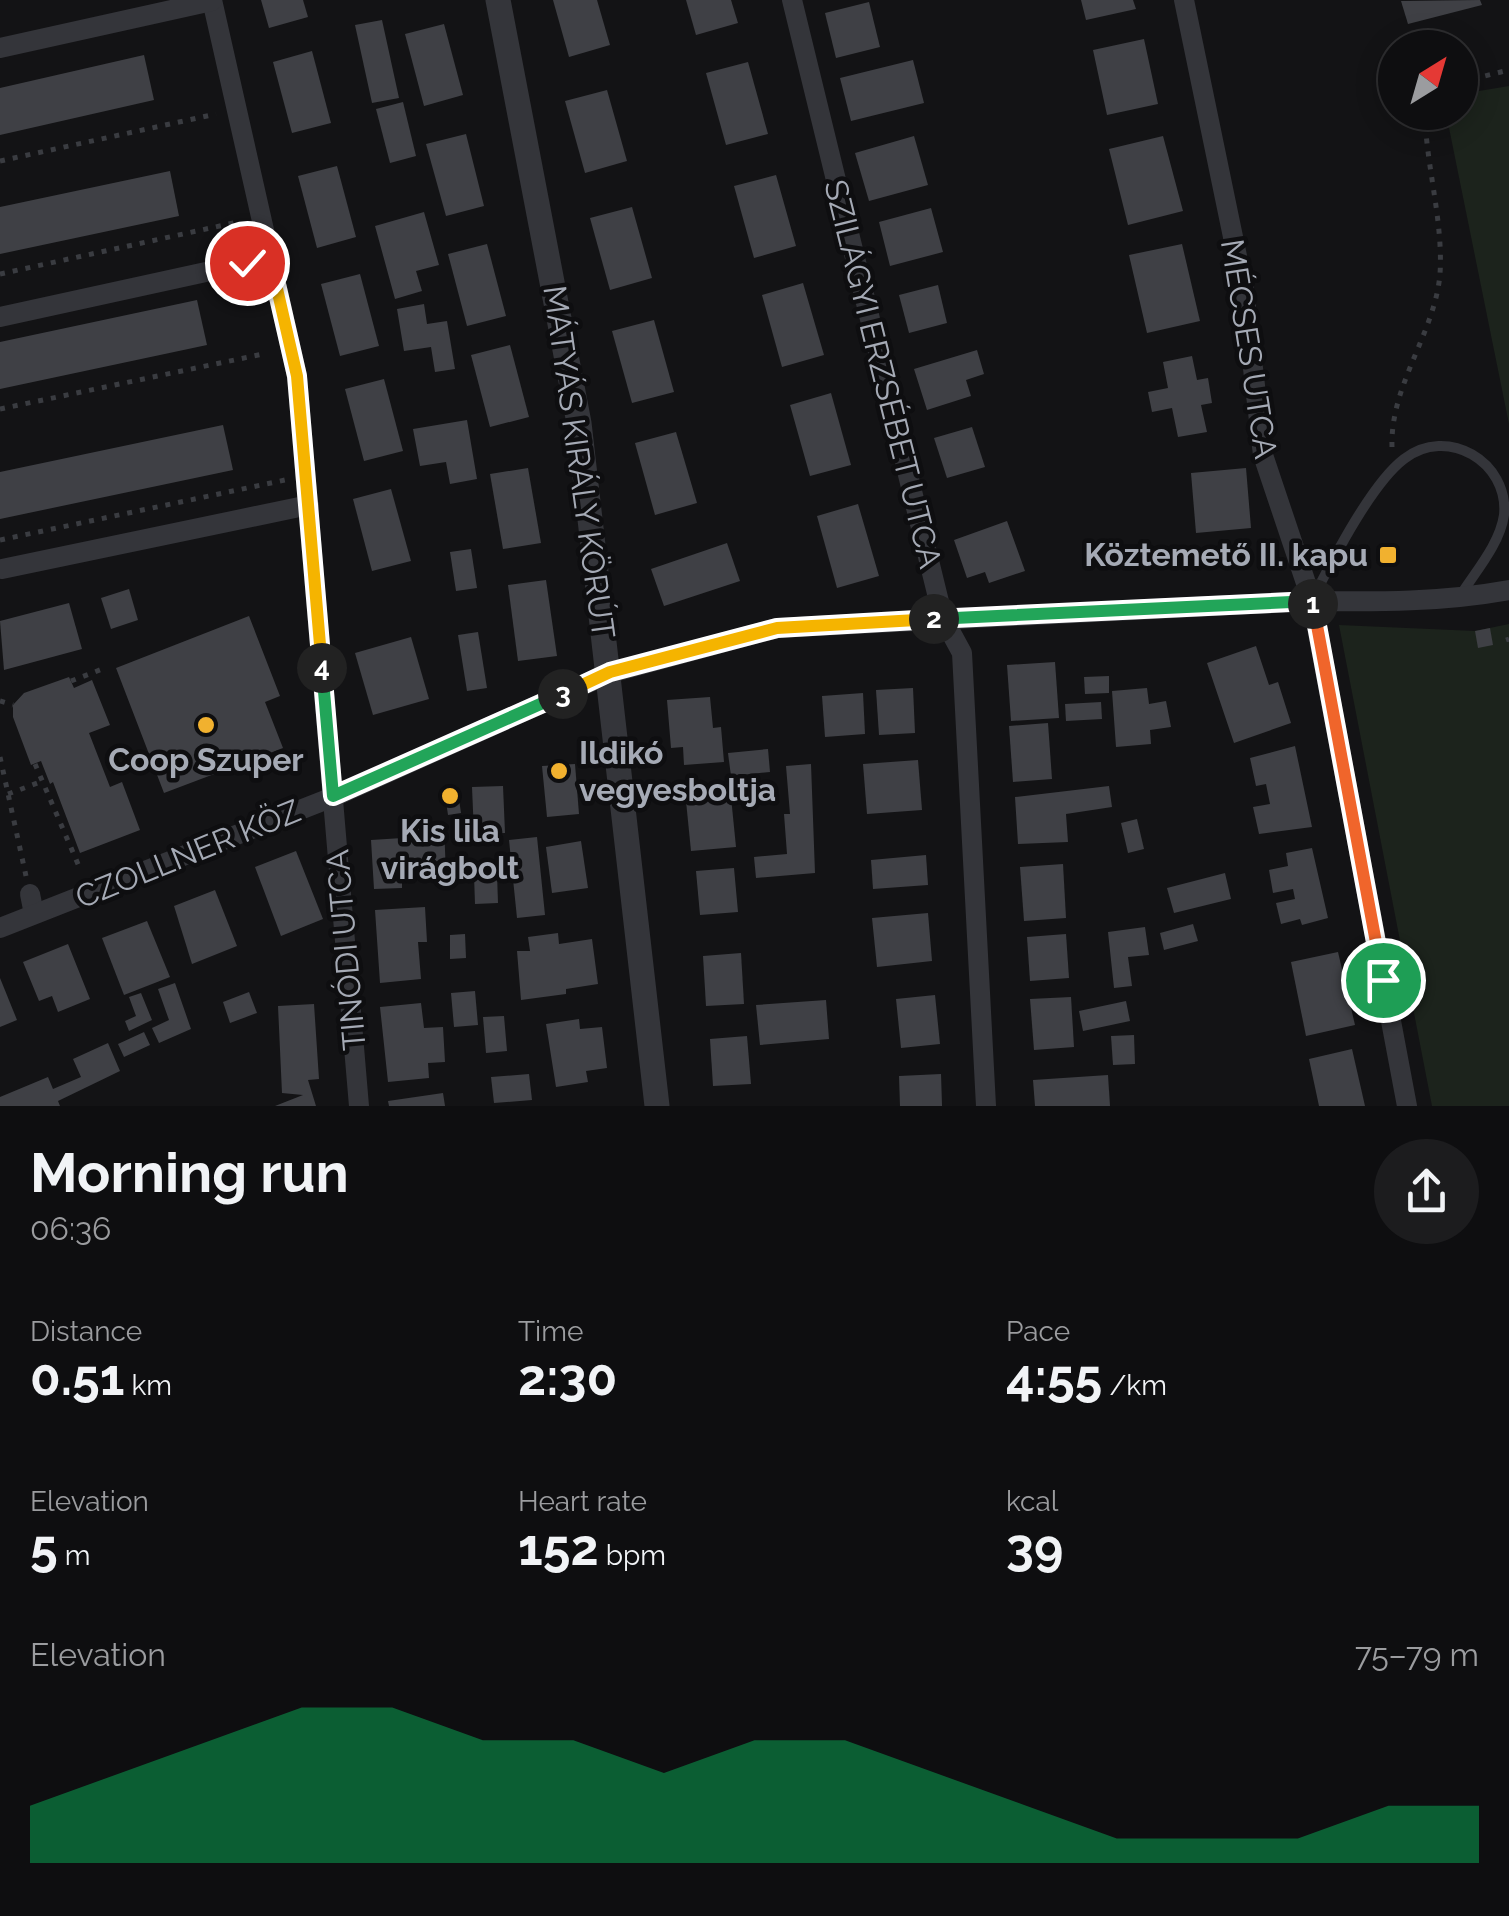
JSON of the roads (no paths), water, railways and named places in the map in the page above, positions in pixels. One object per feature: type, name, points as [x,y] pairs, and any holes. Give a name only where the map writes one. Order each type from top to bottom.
[{"type":"street","name":"TINÓDI UTCA","points":[[0,48],[212,0],[297,376],[359,1106]]},
{"type":"street","name":"MÁTYÁS KIRÁLY KÖRÚT","points":[[498,0],[579,423],[657,1106]]},
{"type":"street","name":"SZILÁGYI ERZSÉBET UTCA","points":[[792,0],[942,618],[962,653],[986,1106]]},
{"type":"street","name":"MÉCSES UTCA","points":[[1184,0],[1244,290],[1262,454],[1312,601],[1407,1106]]},
{"type":"street","points":[[0,317],[270,258]]},
{"type":"street","points":[[2,570],[309,505]]},
{"type":"street","name":"CZOLLNER KÖZ","points":[[0,928],[32,904],[333,796],[610,672],[777,628],[1312,601],[1458,599],[1509,590]]},
{"type":"lane","points":[[1312,601],[1336,553],[1393,470],[1416,451],[1445,446],[1474,454],[1495,475],[1505,503],[1500,533],[1458,599]]},
{"type":"place","name":"Köztemető II. kapu","points":[[1388,555]]},
{"type":"place","name":"Coop Szuper","points":[[206,725]]},
{"type":"place","name":"Ildikó vegyesboltja","points":[[559,771]]},
{"type":"place","name":"Kis lila virágbolt","points":[[450,796]]}]
